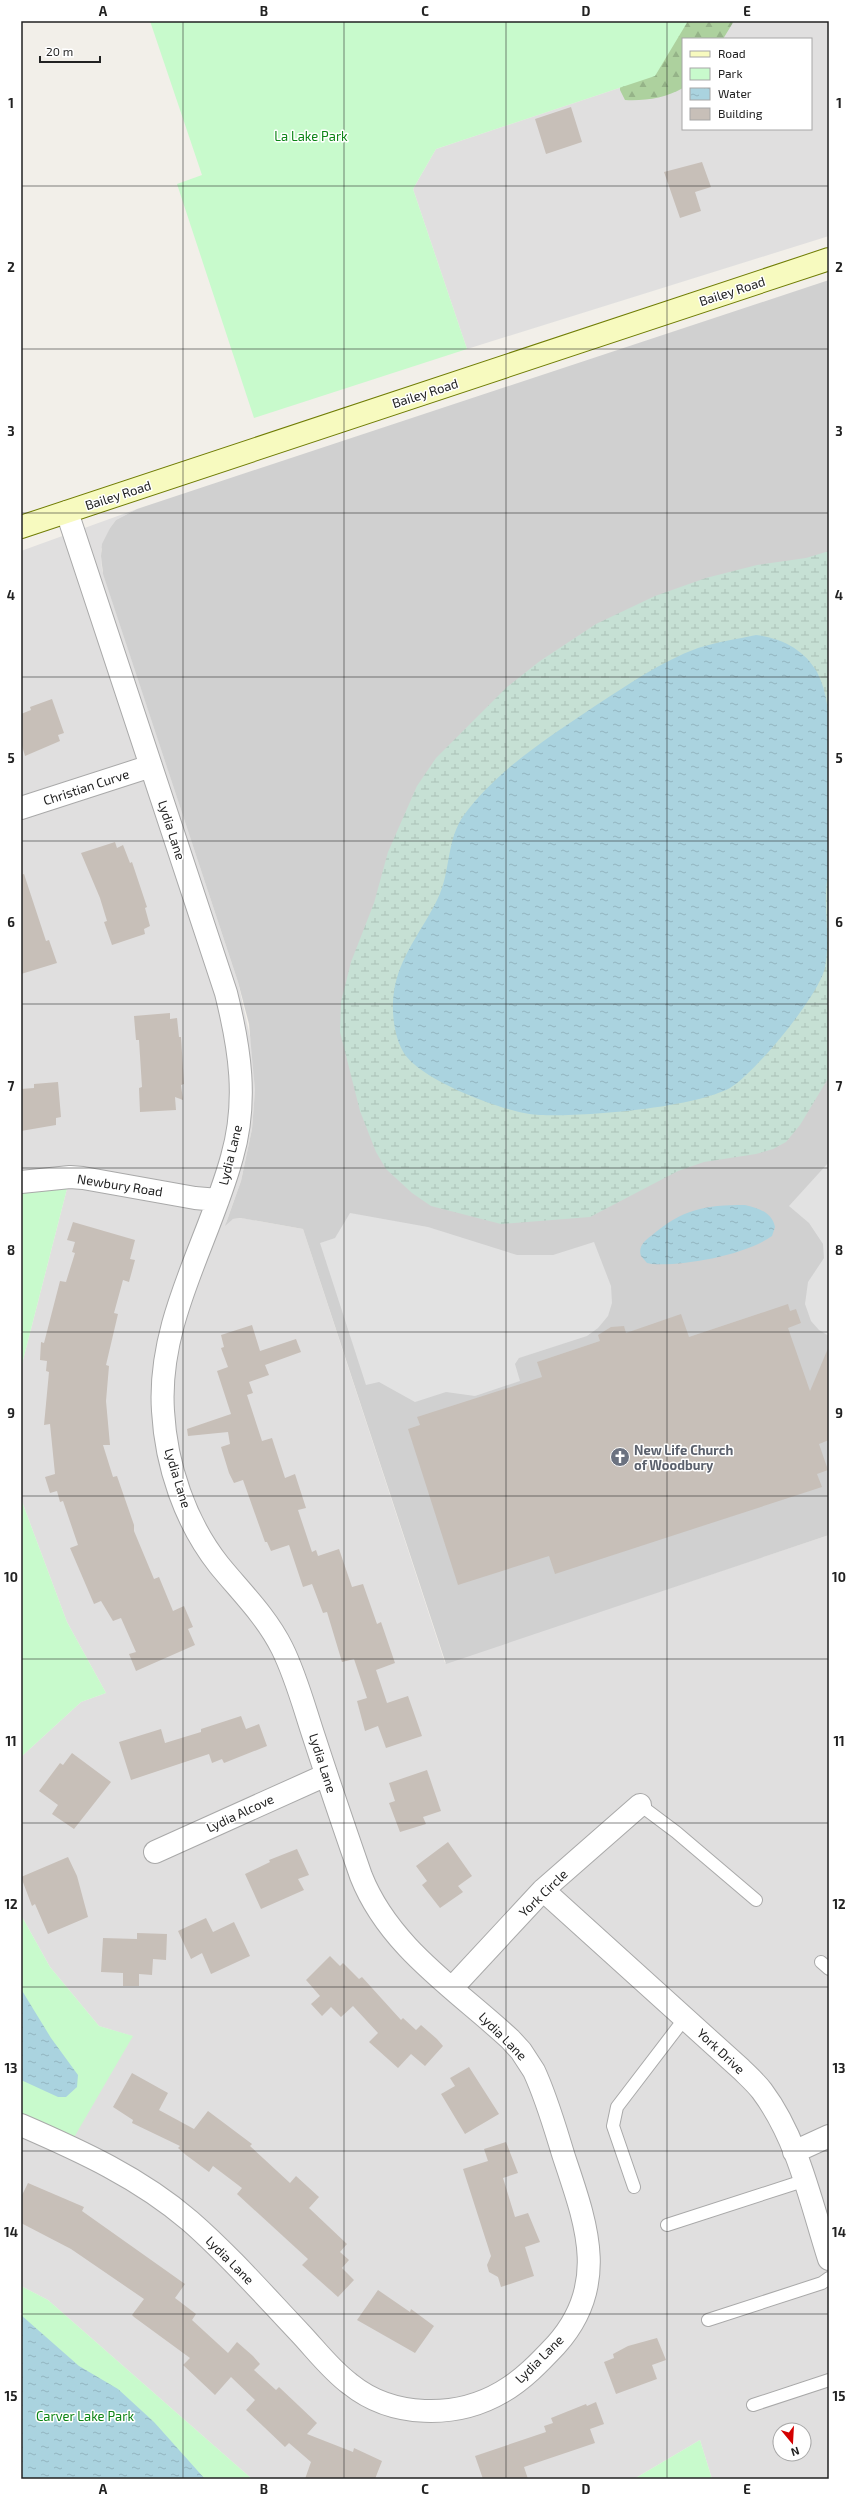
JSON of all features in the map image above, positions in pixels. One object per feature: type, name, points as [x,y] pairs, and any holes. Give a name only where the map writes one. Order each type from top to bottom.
[{"type":"main road","name":"Bailey Road","points":[[21,527],[829,259]]},
{"type":"street","name":"Lydia Lane","points":[[21,2125],[79,2150],[117,2170],[178,2211],[213,2242],[338,2374],[355,2388],[379,2401],[414,2410],[443,2411],[466,2407],[495,2396],[516,2382],[562,2337],[573,2321],[584,2292],[589,2269],[589,2252],[584,2214],[542,2089],[530,2062],[510,2039],[404,1944],[374,1904],[361,1876],[293,1674],[282,1647],[261,1614],[217,1562],[200,1536],[178,1489],[167,1445],[162,1400],[168,1342],[178,1306],[218,1200],[233,1155],[239,1117],[241,1081],[240,1053],[226,993],[67,512]]},
{"type":"street","name":"Christian Curve","points":[[21,808],[151,766]]},
{"type":"street","name":"Newbury Road","points":[[21,1182],[70,1177],[83,1178],[195,1198],[218,1200]]},
{"type":"street","name":"Lydia Alcove","points":[[155,1852],[326,1775]]},
{"type":"street","name":"York Circle","points":[[452,1988],[543,1890],[640,1805]]},
{"type":"street","name":"York Drive","points":[[543,1890],[685,2018],[762,2090],[778,2116],[794,2152],[829,2259]]},
{"type":"street","points":[[794,2152],[829,2136]]},
{"type":"lane","points":[[640,1805],[676,1832],[756,1900]]},
{"type":"lane","points":[[634,2187],[613,2126],[617,2107],[685,2018]]},
{"type":"lane","points":[[667,2225],[803,2181]]},
{"type":"lane","points":[[708,2320],[822,2283],[829,2278]]},
{"type":"lane","points":[[753,2405],[829,2380]]},
{"type":"shaded area","points":[[688,21],[829,21],[829,236],[467,349],[413,189],[436,149],[655,76]]},
{"type":"shaded area","points":[[829,280],[829,1535],[446,1664],[303,1229],[241,1218],[233,1219],[225,1226],[241,1181],[252,1129],[255,1090],[249,1024],[238,982],[103,574],[101,556],[102,544],[116,520],[137,509]]},
{"type":"shaded area","points":[[137,509],[116,520],[110,528],[101,550],[102,570],[238,982],[253,1050],[255,1091],[252,1129],[241,1181],[226,1223],[233,1219],[242,1218],[303,1229],[445,1663],[829,1535],[829,2479],[712,2479],[700,2440],[634,2479],[252,2479],[48,2300],[21,2286],[21,2125],[132,2036],[99,2026],[50,1967],[21,1915],[21,1757],[81,1702],[106,1693],[67,1622],[21,1499],[21,1368],[70,1177],[21,1182],[21,551]]},
{"type":"shaded area","points":[[829,1162],[829,1336],[819,1330],[811,1321],[805,1304],[808,1282],[824,1258],[823,1244],[809,1223],[789,1206]]},
{"type":"shaded area","points":[[350,1213],[428,1227],[517,1255],[553,1255],[594,1242],[611,1286],[612,1303],[608,1316],[598,1328],[587,1336],[519,1358],[515,1364],[520,1381],[475,1396],[446,1392],[415,1402],[379,1382],[366,1385],[320,1243],[335,1238]]},
{"type":"green space","name":"La Lake Park","points":[[150,21],[688,21],[655,76],[436,149],[413,189],[467,349],[254,418],[177,184],[202,175]]},
{"type":"green space","points":[[620,21],[734,21],[724,38],[682,38],[682,88],[662,96],[633,100],[625,100],[620,90]]},
{"type":"green space","points":[[829,551],[829,1077],[800,1125],[786,1142],[773,1149],[756,1154],[704,1162],[678,1171],[590,1217],[501,1224],[431,1206],[412,1193],[386,1169],[376,1152],[360,1111],[340,1032],[341,1002],[351,962],[374,903],[388,852],[417,786],[436,758],[507,687],[540,661],[596,624],[655,596],[706,578],[757,565],[806,558]]},
{"type":"green space","points":[[70,1177],[21,1368],[21,1182]]},
{"type":"green space","points":[[21,1499],[67,1622],[106,1693],[81,1702],[21,1757]]},
{"type":"green space","points":[[21,1915],[50,1967],[99,2026],[133,2036],[69,2146],[21,2125]]},
{"type":"green space","name":"Carver Lake Park","points":[[21,2286],[48,2300],[252,2479],[21,2479]]},
{"type":"green space","points":[[700,2440],[712,2479],[634,2479]]},
{"type":"water","points":[[756,635],[783,642],[799,651],[806,657],[817,672],[822,683],[829,718],[830,839],[829,867],[826,886],[827,939],[825,967],[811,996],[785,1033],[741,1080],[730,1088],[713,1095],[690,1101],[665,1106],[609,1113],[540,1115],[508,1109],[488,1103],[448,1086],[416,1066],[406,1056],[396,1034],[393,1016],[394,992],[406,955],[432,910],[442,888],[454,835],[464,815],[478,798],[508,768],[542,742],[633,682],[671,660],[698,648]]},
{"type":"water","points":[[745,1205],[759,1209],[768,1214],[775,1227],[772,1236],[760,1243],[731,1254],[697,1261],[652,1264],[647,1263],[641,1256],[640,1250],[642,1244],[646,1240],[673,1220],[684,1214],[695,1210],[718,1206]]},
{"type":"water","points":[[21,1989],[51,2038],[78,2075],[77,2087],[66,2097],[58,2097],[21,2080]]},
{"type":"water","name":"Carver Lake Park","points":[[21,2315],[79,2366],[118,2389],[154,2422],[205,2479],[21,2479]]},
{"type":"building","points":[[571,107],[582,142],[546,154],[535,119]]},
{"type":"building","points":[[702,162],[711,187],[695,192],[701,211],[680,218],[664,172]]},
{"type":"building","points":[[52,699],[64,733],[58,735],[60,741],[25,756],[21,742],[21,714],[31,710],[30,707]]},
{"type":"building","points":[[115,842],[117,848],[123,845],[130,863],[132,862],[147,907],[145,908],[150,926],[144,929],[145,934],[112,945],[104,922],[107,921],[100,898],[81,853]]},
{"type":"building","points":[[24,874],[46,941],[49,940],[57,963],[21,974],[21,875]]},
{"type":"building","points":[[170,1013],[170,1019],[177,1018],[179,1037],[181,1037],[184,1084],[181,1085],[183,1100],[175,1097],[176,1110],[140,1112],[139,1088],[142,1087],[139,1040],[136,1040],[134,1016]]},
{"type":"building","points":[[58,1082],[61,1117],[56,1118],[56,1125],[21,1131],[21,1089],[34,1088],[34,1084]]},
{"type":"building","points":[[73,1222],[135,1240],[130,1259],[135,1260],[129,1282],[123,1280],[114,1313],[118,1314],[106,1365],[109,1366],[106,1401],[110,1445],[103,1445],[113,1477],[117,1476],[134,1525],[134,1531],[154,1579],[159,1577],[173,1611],[184,1606],[193,1627],[188,1629],[195,1645],[136,1671],[129,1654],[136,1652],[121,1618],[113,1621],[101,1601],[94,1604],[70,1548],[78,1545],[63,1501],[60,1502],[57,1491],[50,1493],[45,1477],[55,1474],[50,1424],[44,1425],[49,1372],[46,1371],[47,1361],[40,1360],[41,1342],[44,1343],[60,1281],[66,1282],[75,1253],[72,1252],[75,1242],[67,1240]]},
{"type":"building","name":"New Life Church of Woodbury","points":[[788,1304],[790,1311],[796,1309],[801,1323],[788,1328],[810,1391],[829,1346],[829,1440],[819,1444],[828,1470],[817,1474],[822,1487],[555,1574],[549,1556],[458,1585],[408,1429],[420,1425],[417,1417],[542,1377],[537,1362],[600,1341],[598,1335],[611,1327],[624,1326],[626,1333],[681,1314],[689,1337]]},
{"type":"building","points":[[252,1325],[260,1351],[296,1339],[301,1352],[265,1365],[269,1375],[249,1382],[253,1393],[247,1395],[262,1441],[272,1438],[285,1478],[295,1474],[306,1508],[298,1510],[312,1552],[316,1550],[318,1556],[339,1549],[352,1587],[363,1584],[377,1624],[381,1622],[395,1663],[376,1670],[387,1703],[408,1696],[422,1736],[386,1748],[378,1726],[365,1731],[357,1701],[367,1698],[354,1659],[342,1662],[327,1612],[323,1613],[312,1584],[303,1587],[289,1545],[271,1551],[267,1542],[265,1542],[243,1480],[234,1483],[229,1473],[221,1447],[230,1444],[228,1432],[188,1436],[187,1429],[231,1414],[217,1371],[228,1367],[221,1348],[224,1347],[221,1335]]},
{"type":"building","points":[[241,1716],[246,1729],[259,1724],[267,1746],[224,1763],[222,1759],[212,1763],[209,1754],[131,1780],[119,1742],[161,1729],[165,1743],[201,1732],[201,1729]]},
{"type":"building","points":[[72,1753],[111,1782],[74,1829],[52,1814],[58,1805],[39,1791],[60,1763],[63,1765]]},
{"type":"building","points":[[427,1770],[441,1811],[423,1817],[426,1824],[400,1832],[389,1803],[395,1801],[389,1783]]},
{"type":"building","points":[[448,1842],[472,1876],[458,1886],[463,1892],[440,1908],[422,1885],[427,1881],[416,1866]]},
{"type":"building","points":[[297,1849],[309,1875],[298,1879],[304,1890],[261,1909],[245,1874],[270,1862],[269,1860]]},
{"type":"building","points":[[68,1857],[77,1876],[88,1917],[48,1934],[35,1904],[32,1906],[21,1877]]},
{"type":"building","points":[[206,1918],[213,1932],[234,1922],[250,1956],[211,1974],[202,1953],[191,1959],[178,1931]]},
{"type":"building","points":[[137,1933],[167,1934],[166,1960],[153,1959],[152,1975],[139,1974],[139,1986],[123,1986],[123,1973],[101,1972],[103,1938],[137,1939]]},
{"type":"building","points":[[330,1956],[340,1966],[343,1963],[359,1979],[362,1977],[401,2020],[403,2018],[416,2030],[421,2025],[437,2039],[443,2046],[425,2066],[411,2054],[398,2068],[369,2042],[378,2033],[353,2006],[341,2017],[331,2007],[322,2016],[311,2004],[320,1996],[306,1980]]},
{"type":"building","points":[[469,2067],[499,2114],[465,2134],[441,2094],[455,2086],[450,2078]]},
{"type":"building","points":[[132,2073],[168,2093],[159,2110],[194,2129],[208,2111],[252,2144],[250,2146],[290,2183],[296,2176],[319,2197],[309,2208],[347,2244],[340,2252],[349,2260],[342,2268],[354,2280],[338,2297],[302,2265],[308,2259],[237,2194],[242,2188],[213,2166],[209,2172],[178,2148],[180,2146],[132,2123],[133,2120],[113,2107]]},
{"type":"building","points":[[506,2142],[518,2173],[503,2178],[515,2217],[528,2213],[540,2242],[525,2247],[534,2276],[501,2287],[498,2277],[489,2272],[487,2265],[491,2256],[463,2169],[488,2161],[484,2149]]},
{"type":"building","points":[[28,2183],[84,2207],[82,2211],[185,2284],[175,2298],[196,2314],[192,2320],[228,2353],[237,2342],[253,2356],[260,2364],[254,2370],[276,2390],[279,2387],[317,2423],[307,2434],[353,2452],[354,2448],[382,2461],[375,2479],[305,2479],[311,2462],[289,2443],[285,2447],[246,2410],[255,2400],[231,2377],[215,2395],[183,2365],[190,2358],[132,2315],[144,2299],[71,2249],[21,2223],[21,2197]]},
{"type":"building","points":[[378,2290],[410,2312],[411,2309],[434,2326],[415,2353],[357,2320]]},
{"type":"building","points":[[657,2338],[666,2360],[652,2365],[657,2379],[616,2394],[604,2362],[614,2358],[613,2354],[628,2346]]},
{"type":"building","points":[[596,2402],[604,2424],[590,2429],[595,2443],[524,2467],[528,2479],[483,2479],[475,2456],[546,2432],[544,2426],[553,2423],[551,2418],[586,2404],[587,2406]]},
{"type":"place","name":"New Life Church of Woodbury","points":[[620,1457]]}]
